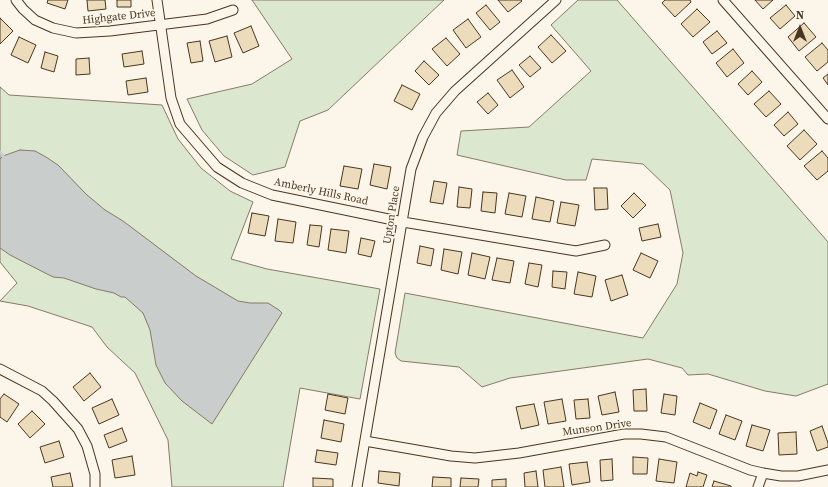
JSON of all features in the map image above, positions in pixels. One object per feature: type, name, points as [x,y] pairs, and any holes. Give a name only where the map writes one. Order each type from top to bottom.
[{"type":"street","name":"Highgate Drive","points":[[16,0],[23,10],[35,20],[53,28],[76,33],[110,31],[207,19],[233,10]]},
{"type":"street","name":"Amberly Hills Road","points":[[157,0],[171,98],[180,124],[217,167],[242,183],[272,195],[403,222],[576,251],[605,245]]},
{"type":"street","name":"Upton Place","points":[[357,487],[411,169],[423,137],[436,113],[455,91],[556,0]]},
{"type":"street","points":[[723,0],[828,119]]},
{"type":"street","points":[[0,369],[42,391],[70,419],[78,429],[87,446],[95,474],[95,487]]},
{"type":"street","name":"Munson Drive","points":[[365,440],[451,456],[475,458],[518,453],[624,434],[641,434],[666,437],[750,470],[763,473],[781,476],[798,476],[828,470]]},
{"type":"street","points":[[758,487],[763,473]]},
{"type":"green space","points":[[252,0],[444,0],[328,110],[300,121],[285,167],[253,175],[224,156],[202,130],[187,99],[252,84],[292,59]]},
{"type":"green space","points":[[578,0],[617,0],[828,242],[828,384],[796,396],[765,391],[708,374],[688,375],[682,368],[648,359],[510,378],[482,387],[459,367],[401,361],[397,358],[395,353],[405,293],[643,338],[677,284],[683,253],[670,190],[643,164],[592,159],[586,180],[566,180],[457,155],[461,131],[529,127],[591,71],[551,25]]},
{"type":"green space","points":[[0,87],[9,95],[162,105],[178,139],[201,168],[230,191],[253,202],[231,259],[267,269],[380,289],[360,399],[300,388],[283,487],[172,487],[168,440],[135,373],[107,347],[92,327],[28,306],[0,301],[17,283],[0,262]]},
{"type":"shaded area","points":[[20,150],[35,151],[58,165],[87,195],[105,210],[123,221],[196,276],[238,301],[268,303],[282,313],[212,424],[182,401],[165,383],[156,365],[150,330],[143,313],[125,297],[64,278],[53,277],[10,255],[0,248],[0,159],[3,156]]},
{"type":"building","points":[[48,0],[68,0],[65,9],[47,3]]},
{"type":"building","points":[[87,0],[105,0],[106,9],[88,11]]},
{"type":"building","points":[[117,0],[131,0],[131,7],[117,7]]},
{"type":"building","points":[[498,0],[521,0],[522,1],[508,12]]},
{"type":"building","points":[[665,0],[690,0],[691,2],[675,17],[662,3]]},
{"type":"building","points":[[755,0],[773,0],[763,9]]},
{"type":"building","points":[[486,5],[500,22],[490,30],[476,13]]},
{"type":"building","points":[[786,5],[795,16],[780,29],[770,18]]},
{"type":"building","points":[[697,9],[710,22],[693,37],[681,24]]},
{"type":"building","points":[[0,18],[13,31],[0,44]]},
{"type":"building","points":[[468,19],[481,37],[466,48],[453,30]]},
{"type":"building","points":[[804,23],[816,37],[799,51],[788,37]]},
{"type":"building","points":[[251,26],[259,46],[243,53],[234,33]]},
{"type":"building","points":[[717,31],[727,43],[712,54],[703,42]]},
{"type":"building","points":[[551,35],[566,51],[552,63],[538,47]]},
{"type":"building","points":[[227,36],[232,57],[215,62],[209,41]]},
{"type":"building","points":[[19,37],[36,45],[28,63],[11,55]]},
{"type":"building","points":[[446,38],[460,54],[447,66],[432,49]]},
{"type":"building","points":[[200,41],[203,61],[191,63],[187,43]]},
{"type":"building","points":[[822,43],[828,50],[828,62],[817,71],[805,57]]},
{"type":"building","points":[[733,49],[744,63],[727,77],[716,63]]},
{"type":"building","points":[[142,51],[144,64],[124,67],[122,54]]},
{"type":"building","points":[[45,52],[58,56],[54,72],[41,68]]},
{"type":"building","points":[[530,56],[541,68],[530,77],[519,65]]},
{"type":"building","points":[[89,58],[90,74],[76,75],[76,59]]},
{"type":"building","points":[[424,61],[439,75],[429,85],[415,71]]},
{"type":"building","points":[[512,70],[524,87],[510,98],[497,80]]},
{"type":"building","points":[[752,71],[762,82],[748,95],[738,84]]},
{"type":"building","points":[[828,74],[828,85],[823,78]]},
{"type":"building","points":[[146,78],[148,92],[128,95],[126,81]]},
{"type":"building","points":[[402,85],[420,94],[412,110],[394,101]]},
{"type":"building","points":[[769,91],[781,104],[766,117],[754,104]]},
{"type":"building","points":[[488,93],[498,105],[488,114],[477,102]]},
{"type":"building","points":[[788,112],[798,124],[784,136],[774,125]]},
{"type":"building","points":[[804,130],[817,144],[800,160],[787,146]]},
{"type":"building","points":[[822,151],[828,158],[828,171],[817,180],[804,166]]},
{"type":"building","points":[[374,164],[391,167],[387,189],[370,185]]},
{"type":"building","points":[[344,166],[362,169],[358,189],[340,186]]},
{"type":"building","points":[[434,181],[447,183],[443,204],[430,202]]},
{"type":"building","points":[[459,187],[472,189],[470,208],[457,207]]},
{"type":"building","points":[[594,188],[607,188],[608,209],[595,210]]},
{"type":"building","points":[[483,192],[497,193],[495,213],[481,211]]},
{"type":"building","points":[[509,193],[526,196],[522,217],[505,214]]},
{"type":"building","points":[[634,193],[646,205],[633,218],[621,206]]},
{"type":"building","points":[[536,197],[554,201],[550,222],[532,219]]},
{"type":"building","points":[[561,202],[579,205],[575,226],[557,223]]},
{"type":"building","points":[[252,213],[269,216],[265,236],[248,233]]},
{"type":"building","points":[[278,219],[296,222],[293,243],[275,241]]},
{"type":"building","points":[[658,224],[661,237],[642,241],[639,228]]},
{"type":"building","points":[[310,225],[322,226],[319,247],[307,245]]},
{"type":"building","points":[[331,229],[349,231],[346,253],[328,250]]},
{"type":"building","points":[[361,238],[375,241],[371,257],[358,254]]},
{"type":"building","points":[[420,246],[434,249],[431,266],[417,263]]},
{"type":"building","points":[[444,249],[462,252],[458,274],[441,270]]},
{"type":"building","points":[[472,253],[490,257],[485,279],[468,275]]},
{"type":"building","points":[[641,253],[658,261],[650,278],[633,270]]},
{"type":"building","points":[[497,258],[514,261],[510,283],[492,280]]},
{"type":"building","points":[[529,263],[542,265],[538,287],[525,284]]},
{"type":"building","points":[[553,271],[567,272],[565,289],[552,287]]},
{"type":"building","points":[[578,272],[596,276],[592,297],[574,294]]},
{"type":"building","points":[[622,275],[628,295],[611,301],[605,280]]},
{"type":"building","points":[[90,373],[101,387],[84,401],[73,387]]},
{"type":"building","points":[[646,389],[647,411],[634,411],[633,390]]},
{"type":"building","points":[[615,392],[619,412],[602,415],[598,396]]},
{"type":"building","points":[[4,394],[19,404],[7,422],[0,417],[0,399]]},
{"type":"building","points":[[328,394],[348,398],[345,414],[325,410]]},
{"type":"building","points":[[664,394],[677,396],[675,415],[661,413]]},
{"type":"building","points":[[112,399],[119,415],[99,424],[92,408]]},
{"type":"building","points":[[562,399],[566,421],[548,424],[544,402]]},
{"type":"building","points":[[588,399],[590,418],[576,419],[574,400]]},
{"type":"building","points":[[700,403],[717,410],[710,429],[693,422]]},
{"type":"building","points":[[534,404],[539,425],[521,429],[516,407]]},
{"type":"building","points":[[32,411],[45,424],[30,438],[18,424]]},
{"type":"building","points":[[726,415],[742,421],[735,440],[719,434]]},
{"type":"building","points":[[324,420],[344,424],[341,442],[321,438]]},
{"type":"building","points":[[752,425],[770,430],[763,451],[746,446]]},
{"type":"building","points":[[822,426],[828,447],[817,451],[810,431]]},
{"type":"building","points":[[122,428],[127,441],[109,448],[104,435]]},
{"type":"building","points":[[796,432],[797,454],[779,455],[778,433]]},
{"type":"building","points":[[59,441],[64,457],[45,463],[40,447]]},
{"type":"building","points":[[317,450],[338,453],[336,465],[315,462]]},
{"type":"building","points":[[132,456],[135,475],[115,478],[112,460]]},
{"type":"building","points":[[633,457],[648,458],[647,474],[633,474]]},
{"type":"building","points":[[612,459],[613,480],[601,481],[600,460]]},
{"type":"building","points":[[659,459],[677,462],[674,483],[656,481]]},
{"type":"building","points":[[587,462],[590,482],[572,485],[569,464]]},
{"type":"building","points":[[561,467],[564,487],[545,487],[543,470]]},
{"type":"building","points":[[379,471],[400,473],[399,486],[378,483]]},
{"type":"building","points":[[536,471],[538,487],[525,487],[524,473]]},
{"type":"building","points":[[698,472],[707,475],[703,487],[686,487],[690,473],[697,476]]},
{"type":"building","points":[[70,473],[73,487],[53,487],[51,477]]},
{"type":"building","points":[[433,477],[451,478],[451,487],[432,487]]},
{"type":"building","points":[[313,478],[333,479],[333,487],[313,487]]},
{"type":"building","points":[[461,478],[479,479],[478,487],[460,487]]},
{"type":"building","points":[[506,479],[506,487],[492,487],[492,480]]},
{"type":"building","points":[[714,481],[731,486],[731,487],[712,487]]},
{"type":"waterway","points":[[0,152],[3,156]]}]
